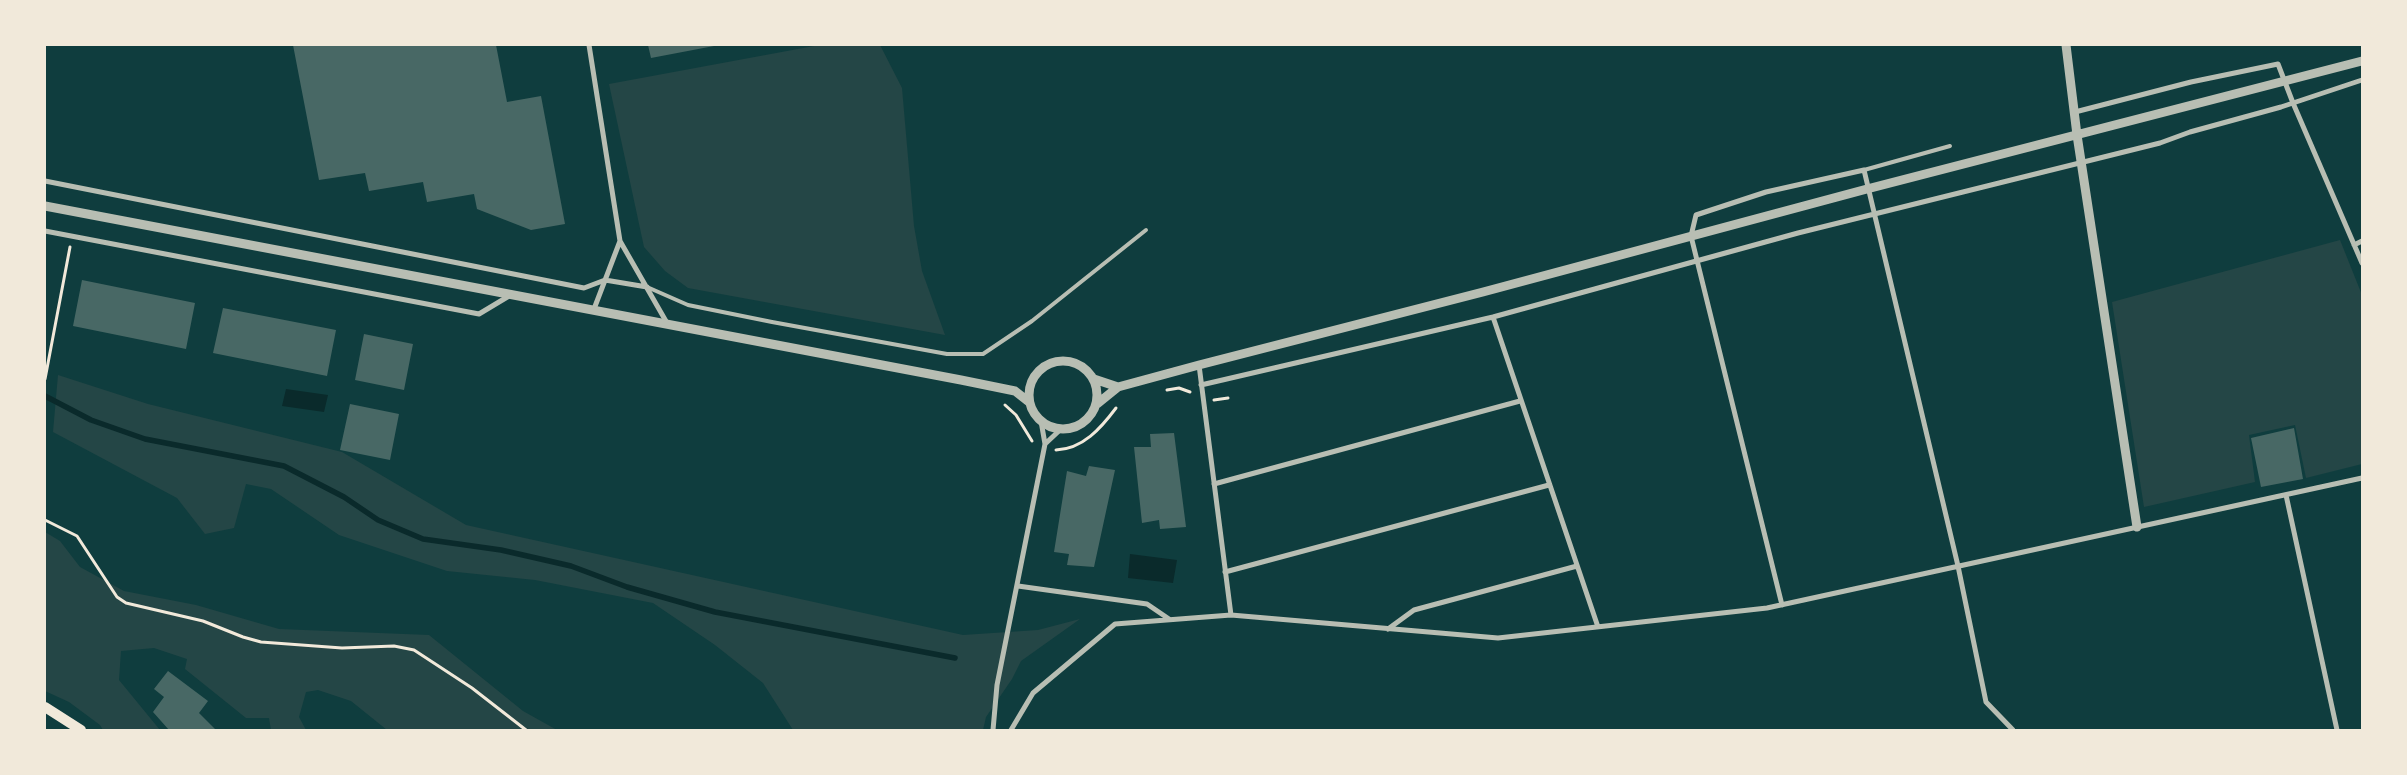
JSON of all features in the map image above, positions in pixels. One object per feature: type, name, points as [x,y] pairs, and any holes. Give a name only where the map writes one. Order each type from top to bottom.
[{"type":"main road","points":[[45,707],[81,730]]},
{"type":"street","points":[[589,45],[620,241],[667,323]]},
{"type":"street","points":[[2066,45],[2077,135],[2137,527]]},
{"type":"street","points":[[1030,382],[1029,402],[1033,413],[1041,421],[1050,427],[1061,429],[1076,427],[1089,418],[1097,404],[1118,387],[1474,295],[1867,189],[2362,61]]},
{"type":"street","points":[[2074,112],[2191,82],[2278,64],[2362,263]]},
{"type":"street","points":[[1201,386],[1493,317],[1873,215],[2160,143],[2362,80]]},
{"type":"street","points":[[1782,605],[1692,236],[1696,215],[1766,192],[1864,170],[1873,215],[1958,566],[1986,702],[2013,730]]},
{"type":"street","points":[[45,181],[584,288],[605,280],[647,287]]},
{"type":"street","points":[[45,206],[594,309],[1015,391],[1029,402]]},
{"type":"street","points":[[45,231],[479,314],[512,294]]},
{"type":"street","points":[[594,309],[620,241]]},
{"type":"street","points":[[2354,245],[2362,241]]},
{"type":"street","points":[[1493,317],[1598,627]]},
{"type":"street","points":[[1015,391],[1030,382],[1039,369],[1053,361],[1069,360],[1084,367],[1094,379],[1098,391],[1097,404]]},
{"type":"street","points":[[1199,365],[1231,615]]},
{"type":"street","points":[[1094,379],[1118,387]]},
{"type":"street","points":[[1214,484],[1520,401]]},
{"type":"street","points":[[993,730],[997,685],[1045,444],[1041,421]]},
{"type":"street","points":[[1045,444],[1061,429]]},
{"type":"street","points":[[1011,730],[1034,693],[1115,624],[1231,615],[1498,638],[1598,627],[1782,605],[2362,478]]},
{"type":"street","points":[[1225,572],[1549,486]]},
{"type":"street","points":[[2286,495],[2337,730]]},
{"type":"street","points":[[1388,628],[1414,610],[1577,566]]},
{"type":"street","points":[[1018,586],[1147,604],[1169,620]]},
{"type":"lane","points":[[1864,170],[1950,146]]},
{"type":"lane","points":[[647,287],[688,305],[772,322],[947,354],[983,354],[1032,321],[1146,230]]},
{"type":"path","points":[[45,379],[72,236]]},
{"type":"path","points":[[45,520],[77,536],[117,597],[126,603],[203,621],[243,637],[262,642],[342,648],[394,646],[414,650],[464,683],[526,730]]},
{"type":"shaded area","points":[[880,45],[902,88],[914,226],[922,271],[945,335],[688,288],[665,271],[644,247],[609,84],[814,46]]},
{"type":"shaded area","points":[[2340,240],[2362,295],[2362,464],[2306,478],[2295,425],[2249,435],[2255,482],[2144,507],[2112,302]]},
{"type":"shaded area","points":[[58,375],[148,404],[342,452],[466,525],[963,635],[1038,630],[1080,619],[1021,661],[1012,679],[986,717],[983,730],[793,730],[763,683],[715,645],[653,603],[535,580],[447,571],[339,535],[271,489],[246,484],[234,528],[205,534],[177,498],[53,432]]},
{"type":"shaded area","points":[[286,389],[328,395],[324,412],[282,406]]},
{"type":"shaded area","points":[[45,532],[60,541],[80,567],[124,591],[196,605],[279,629],[429,635],[523,711],[557,730],[387,730],[351,701],[318,690],[306,692],[299,717],[306,730],[271,730],[269,718],[246,718],[185,669],[187,659],[154,648],[121,651],[119,680],[160,730],[103,730],[100,725],[69,702],[45,691]]},
{"type":"shaded area","points":[[1130,554],[1177,560],[1173,583],[1128,578]]},
{"type":"building","points":[[293,45],[496,45],[507,102],[541,96],[565,224],[531,230],[477,209],[474,194],[427,202],[423,182],[369,191],[365,173],[319,180]]},
{"type":"building","points":[[648,45],[714,45],[714,46],[651,58]]},
{"type":"building","points":[[82,280],[195,303],[186,349],[73,326]]},
{"type":"building","points":[[223,308],[336,330],[327,376],[213,353]]},
{"type":"building","points":[[364,334],[413,344],[404,390],[355,380]]},
{"type":"building","points":[[350,404],[399,414],[390,460],[340,450]]},
{"type":"building","points":[[2294,428],[2303,479],[2261,487],[2251,438]]},
{"type":"building","points":[[1174,433],[1186,527],[1160,529],[1159,520],[1142,523],[1134,447],[1151,447],[1150,434]]},
{"type":"building","points":[[1089,466],[1115,470],[1094,567],[1067,565],[1069,554],[1054,552],[1067,471],[1086,476]]},
{"type":"building","points":[[168,671],[208,701],[199,713],[216,730],[169,730],[153,712],[164,697],[154,689]]},
{"type":"waterway","points":[[45,396],[91,420],[145,439],[284,466],[344,497],[378,520],[423,539],[501,550],[571,566],[627,587],[715,612],[955,658]]}]
